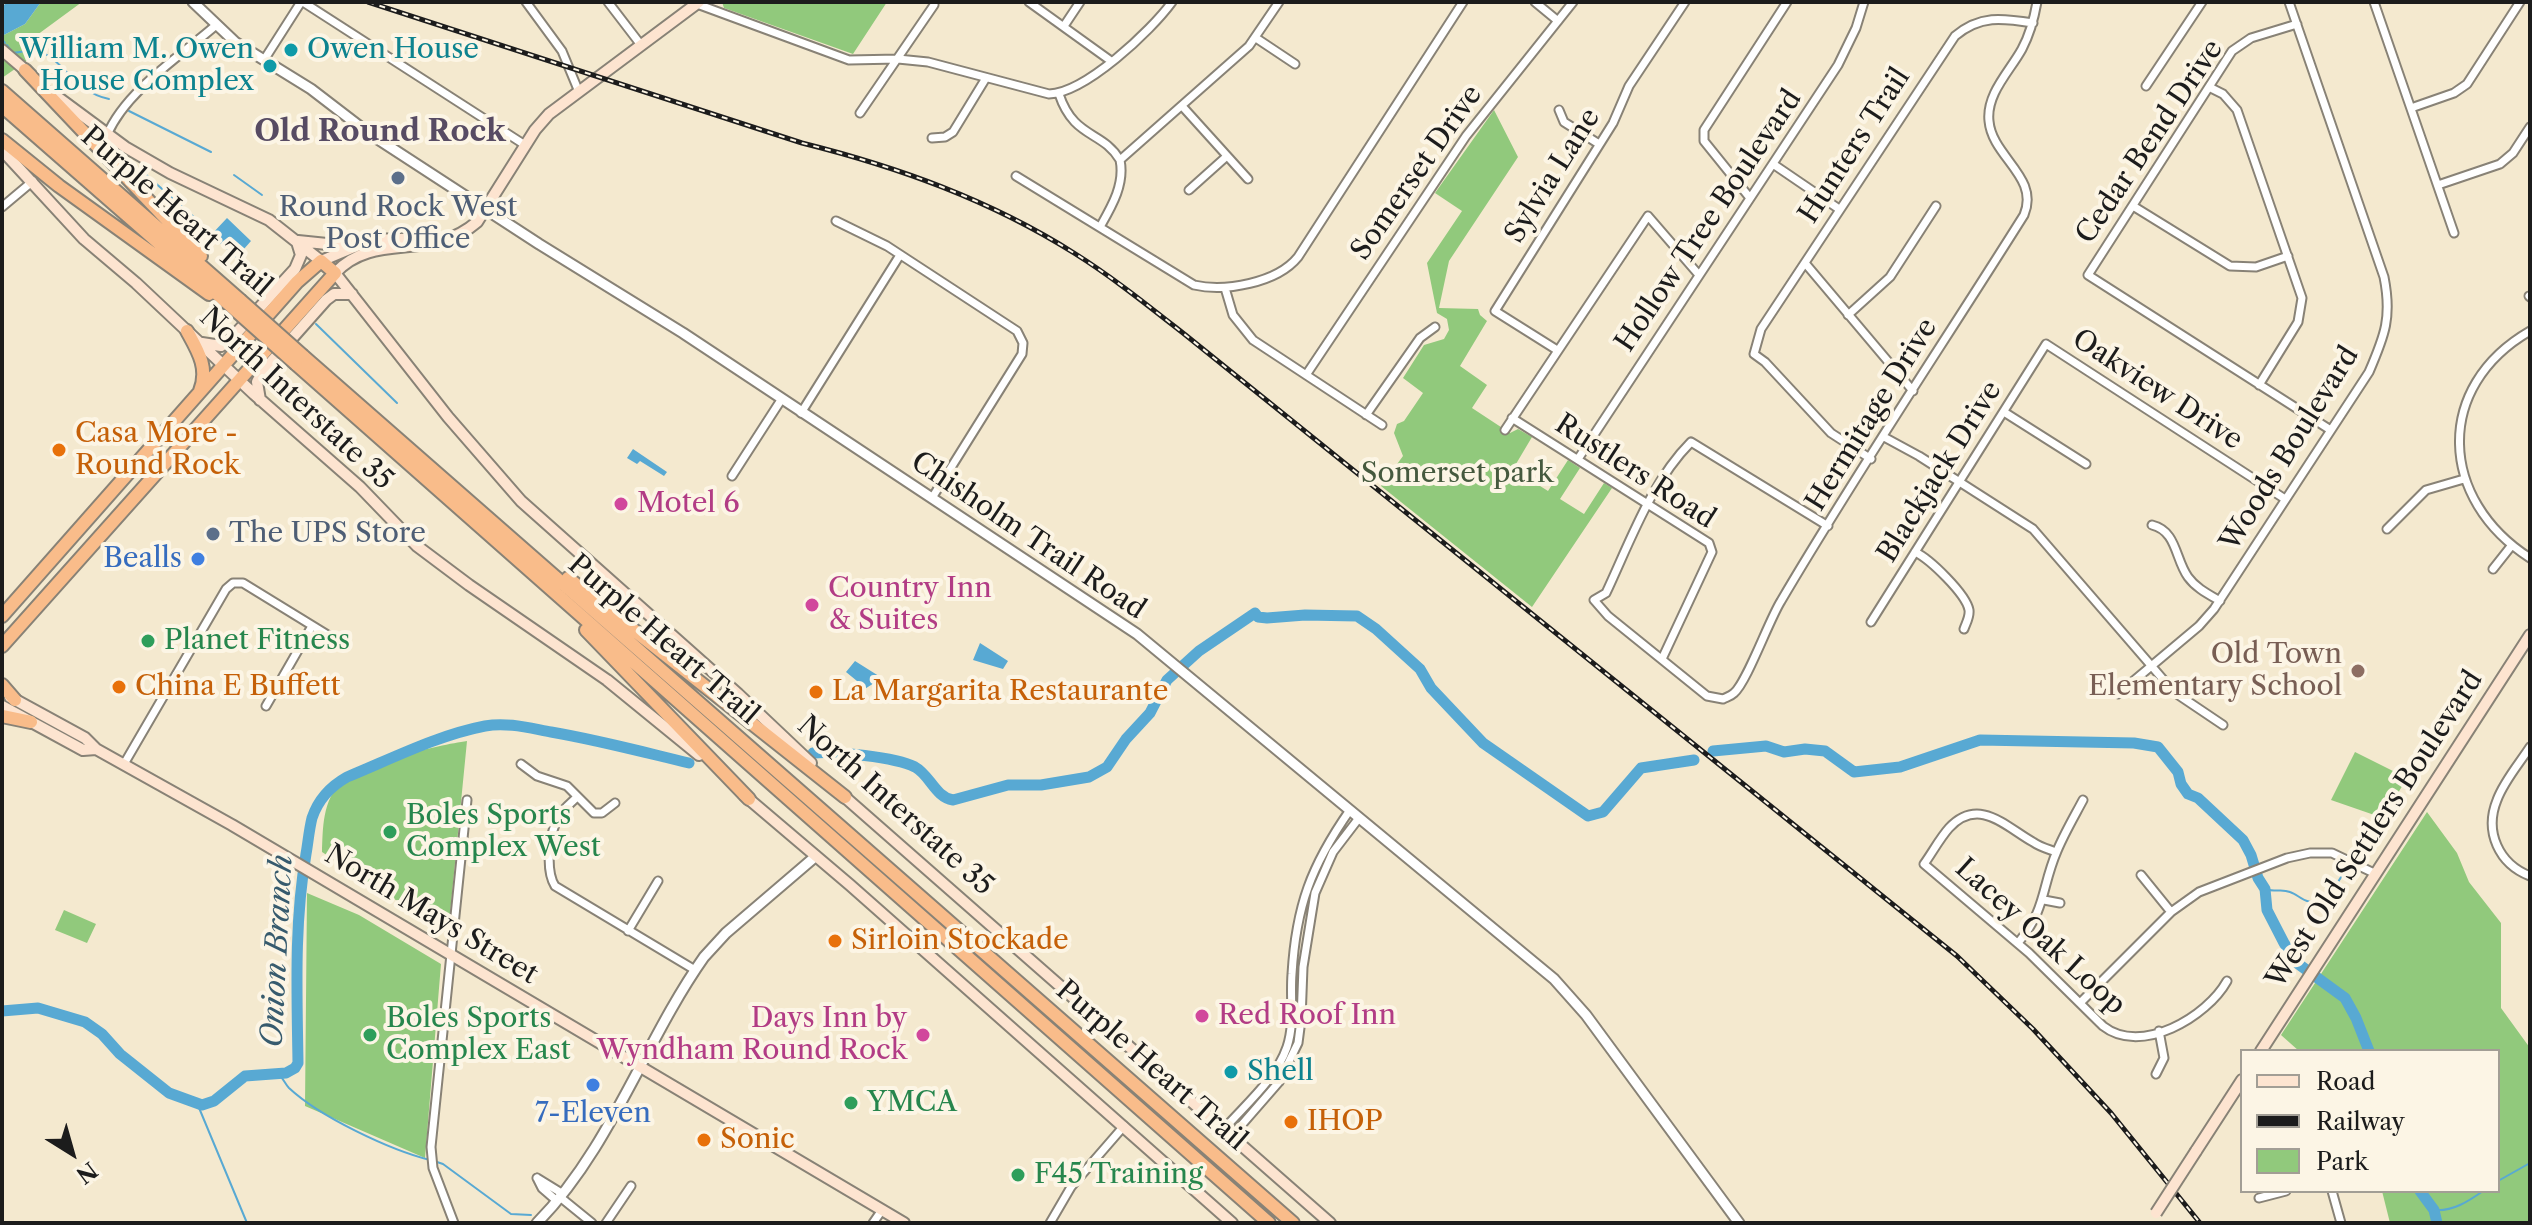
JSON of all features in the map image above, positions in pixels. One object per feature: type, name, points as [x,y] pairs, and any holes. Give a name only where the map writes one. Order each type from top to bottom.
[{"type":"highway","points":[[23,68],[215,269],[236,304]]},
{"type":"highway","name":"Purple Heart Trail","points":[[2,91],[236,304]]},
{"type":"highway","name":"Purple Heart Trail","points":[[2,106],[407,447],[1293,1223]]},
{"type":"highway","points":[[2,140],[196,287],[236,304]]},
{"type":"highway","points":[[2,616],[297,282],[321,261]]},
{"type":"highway","name":"North Interstate 35","points":[[321,261],[335,273]]},
{"type":"highway","points":[[2,646],[335,273]]},
{"type":"highway","points":[[187,331],[204,367],[197,397]]},
{"type":"highway","name":"Purple Heart Trail","points":[[300,360],[441,494],[1269,1223]]},
{"type":"highway","points":[[407,447],[490,510],[561,573],[845,797]]},
{"type":"highway","points":[[441,494],[504,557],[612,655],[749,799]]},
{"type":"highway","points":[[102,536],[96,519],[107,498]]},
{"type":"highway","points":[[76,563],[90,536],[81,526]]},
{"type":"highway","points":[[2,685],[15,700]]},
{"type":"highway","points":[[2,716],[31,722]]},
{"type":"main road","points":[[201,343],[221,346],[230,340],[295,269],[301,255],[296,240],[370,245],[429,238],[436,241],[464,233],[477,222],[525,145],[549,114],[698,3]]},
{"type":"main road","name":"North Interstate 35","points":[[2,50],[107,135],[170,173],[269,220],[321,261]]},
{"type":"main road","name":"North Interstate 35","points":[[2,150],[84,239],[360,487],[417,546],[607,680],[688,745],[1232,1223]]},
{"type":"main road","points":[[321,261],[370,245]]},
{"type":"main road","points":[[335,273],[370,245]]},
{"type":"main road","name":"North Interstate 35","points":[[335,273],[448,417],[521,501],[738,694],[845,797],[1330,1223]]},
{"type":"main road","points":[[260,400],[257,382],[273,359],[326,300],[334,294],[352,294]]},
{"type":"main road","name":"West Old Settlers Boulevard","points":[[2262,1049],[2530,635]]},
{"type":"main road","name":"North Mays Street","points":[[2,692],[85,738],[96,749],[289,859],[904,1223]]},
{"type":"main road","name":"North Mays Street","points":[[2,706],[83,750],[96,749]]},
{"type":"main road","points":[[2149,1223],[2240,1083]]},
{"type":"street","name":"Chisholm Trail Road","points":[[193,2],[215,26],[311,89],[367,132],[683,333],[1137,634],[1544,969],[1569,994],[1739,1223]]},
{"type":"street","points":[[264,60],[302,2],[525,145]]},
{"type":"street","points":[[526,2],[567,60],[579,92]]},
{"type":"street","points":[[608,2],[641,45]]},
{"type":"street","points":[[1029,2],[1111,61]]},
{"type":"street","points":[[1064,26],[1080,2]]},
{"type":"street","points":[[698,3],[833,55],[861,60],[928,62],[1039,93],[1059,94],[1075,87],[1111,61],[1151,28],[1172,2]]},
{"type":"street","points":[[1120,160],[1256,38],[1279,2]]},
{"type":"street","points":[[1016,176],[1187,282],[1207,288],[1225,288],[1272,277],[1292,265],[1463,2]]},
{"type":"street","points":[[1535,2],[1558,21]]},
{"type":"street","name":"Somerset Drive","points":[[1306,375],[1459,145],[1573,2]]},
{"type":"street","name":"Sylvia Lane","points":[[1557,350],[1495,311],[1613,123],[1629,86],[1685,2]]},
{"type":"street","points":[[1750,198],[1704,141],[1704,130],[1787,2]]},
{"type":"street","name":"Hollow Tree Boulevard","points":[[1578,459],[1843,57],[1864,2]]},
{"type":"street","name":"Hermitage Drive","points":[[1648,503],[1606,593],[1594,600],[1608,616],[1707,696],[1717,699],[1733,694],[1780,602],[2027,208],[2026,185],[1993,140],[1988,117],[1992,99],[2021,51],[2033,23],[2037,2]]},
{"type":"street","points":[[2146,86],[2202,2]]},
{"type":"street","name":"Woods Boulevard","points":[[2118,694],[2199,626],[2220,601],[2329,429],[2369,372],[2386,334],[2384,277],[2289,2]]},
{"type":"street","points":[[2374,2],[2454,233]]},
{"type":"street","points":[[2411,108],[2454,93],[2467,84],[2520,2]]},
{"type":"street","points":[[860,113],[934,5]]},
{"type":"street","name":"Hunters Trail","points":[[1871,459],[1831,433],[1754,354],[1761,329],[1955,36],[1985,19],[2033,23]]},
{"type":"street","name":"Cedar Bend Drive","points":[[2297,24],[2243,43],[2232,51],[2088,275],[2329,429]]},
{"type":"street","points":[[107,135],[115,116],[127,101],[215,26]]},
{"type":"street","points":[[1256,38],[1295,64]]},
{"type":"street","points":[[932,138],[945,137],[953,132],[986,78]]},
{"type":"street","points":[[2209,87],[2223,94],[2237,110],[2301,294],[2302,311],[2298,322],[2259,385]]},
{"type":"street","points":[[1059,94],[1077,126],[1113,151],[1120,160],[1119,188],[1100,227]]},
{"type":"street","points":[[1182,106],[1248,179]]},
{"type":"street","points":[[1559,110],[1564,122],[1599,144]]},
{"type":"street","points":[[2438,185],[2500,164],[2516,150],[2530,127]]},
{"type":"street","points":[[1189,190],[1227,156]]},
{"type":"street","points":[[1773,164],[1839,209]]},
{"type":"street","points":[[2,207],[33,181]]},
{"type":"street","points":[[1848,315],[1890,277],[1936,206]]},
{"type":"street","points":[[2133,206],[2230,266],[2251,268],[2288,256]]},
{"type":"street","points":[[1505,430],[1648,216],[1699,275]]},
{"type":"street","points":[[836,221],[900,255],[1017,331],[1023,343],[1022,354],[932,498]]},
{"type":"street","points":[[801,413],[900,255]]},
{"type":"street","points":[[1805,263],[1913,391]]},
{"type":"street","points":[[1225,288],[1233,315],[1245,332],[1382,425]]},
{"type":"street","points":[[1366,415],[1420,338],[1435,327]]},
{"type":"street","points":[[2530,331],[2490,361],[2468,396],[2459,437],[2464,479],[2481,512],[2496,531],[2530,558]]},
{"type":"street","name":"Blackjack Drive","points":[[1871,622],[2046,344]]},
{"type":"street","name":"Oakview Drive","points":[[2046,344],[2285,499]]},
{"type":"street","points":[[732,476],[781,400]]},
{"type":"street","points":[[2004,412],[2086,464]]},
{"type":"street","name":"Rustlers Road","points":[[1512,418],[1706,540],[1712,552],[1662,659]]},
{"type":"street","points":[[1884,437],[2040,535],[2174,692],[2223,725]]},
{"type":"street","points":[[1648,503],[1691,442],[1828,526]]},
{"type":"street","points":[[2387,529],[2426,490],[2464,479]]},
{"type":"street","points":[[2152,525],[2164,529],[2169,535],[2191,581],[2220,601]]},
{"type":"street","points":[[2493,569],[2512,545]]},
{"type":"street","points":[[1915,552],[1935,566],[1965,601],[1969,611],[1964,629]]},
{"type":"street","points":[[124,764],[229,585],[243,583],[339,642]]},
{"type":"street","points":[[266,706],[312,626]]},
{"type":"street","points":[[2530,747],[2499,796],[2493,812],[2492,828],[2501,854],[2510,865],[2530,876]]},
{"type":"street","points":[[521,764],[537,776],[562,783],[591,812],[598,814],[615,803]]},
{"type":"street","points":[[577,797],[561,812],[554,828],[549,869],[551,880],[560,891],[695,970]]},
{"type":"street","points":[[454,1223],[433,1168],[431,1147],[467,800]]},
{"type":"street","points":[[2018,943],[2035,921],[2044,900],[2056,852],[2083,800]]},
{"type":"street","points":[[1228,1132],[1277,1068],[1288,1045],[1295,930],[1306,890],[1324,847],[1350,810]]},
{"type":"street","name":"Lacey Oak Loop","points":[[2056,852],[2034,844],[1993,816],[1977,813],[1962,818],[1950,827],[1924,864],[2018,943],[2116,1035],[2132,1037],[2176,1027],[2196,1016],[2219,994],[2227,981]]},
{"type":"street","points":[[1228,1132],[1260,1104],[1279,1082],[1298,1043],[1303,967],[1315,893],[1333,852],[1359,818]]},
{"type":"street","points":[[2080,1003],[2171,912],[2199,892],[2273,863],[2310,853],[2332,853],[2376,874]]},
{"type":"street","points":[[537,1223],[585,1162],[695,970],[726,933],[816,856]]},
{"type":"street","points":[[2141,875],[2171,912]]},
{"type":"street","points":[[628,931],[658,881]]},
{"type":"street","points":[[2044,900],[2060,903]]},
{"type":"street","points":[[2156,1074],[2164,1058],[2159,1031]]},
{"type":"street","points":[[1252,1097],[1260,1104]]},
{"type":"street","points":[[1050,1223],[1071,1187],[1124,1126]]},
{"type":"street","points":[[606,1223],[631,1186]]},
{"type":"street","points":[[2259,1198],[2278,1193]]},
{"type":"street","points":[[2333,1193],[2341,1223]]},
{"type":"street","points":[[560,1197],[592,1223]]},
{"type":"street","points":[[873,1223],[882,1210]]},
{"type":"green space","points":[[41,2],[82,2],[37,35],[48,46],[2,78],[2,36],[25,24]]},
{"type":"green space","points":[[722,2],[887,2],[853,54],[724,8]]},
{"type":"green space","name":"Somerset park","points":[[1494,110],[1518,157],[1449,261],[1439,308],[1478,309],[1487,321],[1460,366],[1487,385],[1472,408],[1510,433],[1518,429],[1532,437],[1513,469],[1548,491],[1568,460],[1580,468],[1560,499],[1584,514],[1604,483],[1612,488],[1532,607],[1381,486],[1403,456],[1394,433],[1397,424],[1404,421],[1423,393],[1403,378],[1424,345],[1444,339],[1449,330],[1447,319],[1437,313],[1427,263],[1462,211],[1435,193]]},
{"type":"green space","name":"Boles Sports Complex West","points":[[467,741],[448,934],[322,852],[323,824],[335,789],[352,775],[401,756]]},
{"type":"green space","points":[[2355,752],[2407,778],[2383,818],[2331,800]]},
{"type":"green space","points":[[2427,812],[2457,853],[2469,882],[2501,923],[2501,1008],[2530,1048],[2530,1223],[2390,1223],[2382,1193],[2500,1193],[2500,1049],[2297,1049],[2281,1035]]},
{"type":"green space","name":"Boles Sports Complex East","points":[[307,893],[359,915],[441,964],[425,1158],[305,1106]]},
{"type":"green space","points":[[64,910],[96,924],[87,943],[55,930]]},
{"type":"water","points":[[7,2],[41,2],[25,24],[2,36],[2,7]]},
{"type":"water","points":[[227,218],[251,241],[236,258],[211,235]]},
{"type":"water","points":[[633,449],[667,472],[664,476],[640,461],[637,464],[627,458]]},
{"type":"water","points":[[980,643],[1008,661],[1003,669],[973,660]]},
{"type":"water","points":[[855,661],[882,678],[860,692],[856,688],[857,681],[846,672]]},
{"type":"waterway","points":[[2,39],[5,43]]},
{"type":"waterway","points":[[7,45],[13,53],[33,51],[48,55],[87,90],[109,99]]},
{"type":"waterway","points":[[129,111],[211,152]]},
{"type":"waterway","points":[[144,173],[212,233]]},
{"type":"waterway","points":[[234,175],[262,195]]},
{"type":"waterway","points":[[238,255],[246,262]]},
{"type":"waterway","points":[[316,324],[397,403]]},
{"type":"waterway","name":"Onion Branch","points":[[813,753],[865,756],[906,763],[920,771],[942,795],[953,800],[1008,785],[1041,785],[1089,777],[1107,767],[1126,739],[1150,713],[1167,680],[1199,651],[1255,613],[1258,617],[1267,618],[1357,616],[1420,669],[1431,688],[1483,743],[1588,816],[1603,812],[1641,768],[1694,760]]},
{"type":"waterway","name":"Onion Branch","points":[[2,1011],[38,1008],[85,1022],[169,1093],[202,1105],[214,1101],[245,1076],[286,1073],[298,1063],[298,932],[309,832],[318,805],[341,781],[432,741],[493,725],[569,735],[689,763]]},
{"type":"waterway","name":"Onion Branch","points":[[1713,751],[1766,746],[1784,752],[1805,749],[1825,751],[1854,772],[1900,767],[1980,740],[2134,743],[2158,747],[2178,772],[2188,794],[2198,798],[2243,840],[2265,889],[2267,910],[2284,943],[2297,963],[2345,998],[2368,1049]]},
{"type":"waterway","points":[[2355,849],[2357,845]]},
{"type":"waterway","points":[[2265,889],[2287,891],[2307,901],[2320,901],[2330,893],[2345,870]]},
{"type":"waterway","points":[[278,1073],[302,1099],[337,1121],[376,1140],[430,1160]]},
{"type":"waterway","points":[[197,1103],[247,1223]]},
{"type":"waterway","points":[[437,1162],[511,1214],[531,1215]]},
{"type":"waterway","points":[[2500,1180],[2530,1163]]},
{"type":"waterway","name":"Onion Branch","points":[[2421,1193],[2434,1210],[2437,1223]]},
{"type":"waterway","points":[[2434,1210],[2454,1208],[2480,1193]]},
{"type":"railway","points":[[368,2],[802,143],[908,174],[1010,217],[1089,263],[1188,337],[1957,956],[2033,1029],[2111,1113],[2200,1223]]},
{"type":"place","name":"Owen House","points":[[291,50]]},
{"type":"place","name":"William M. Owen House Complex","points":[[270,66]]},
{"type":"place","name":"Round Rock West Post Office","points":[[398,178]]},
{"type":"place","name":"Casa More - Round Rock","points":[[59,450]]},
{"type":"place","name":"Motel 6","points":[[621,504]]},
{"type":"place","name":"The UPS Store","points":[[213,534]]},
{"type":"place","name":"Bealls","points":[[198,559]]},
{"type":"place","name":"Country Inn & Suites","points":[[812,605]]},
{"type":"place","name":"Planet Fitness","points":[[148,641]]},
{"type":"place","name":"Old Town Elementary School","points":[[2358,671]]},
{"type":"place","name":"China E Buffett","points":[[119,687]]},
{"type":"place","name":"La Margarita Restaurante","points":[[816,692]]},
{"type":"place","name":"Boles Sports Complex West","points":[[390,832]]},
{"type":"place","name":"Sirloin Stockade","points":[[835,941]]},
{"type":"place","name":"Red Roof Inn","points":[[1202,1016]]},
{"type":"place","name":"Boles Sports Complex East","points":[[370,1035]]},
{"type":"place","name":"Days Inn by Wyndham Round Rock","points":[[923,1035]]},
{"type":"place","name":"Shell","points":[[1231,1072]]},
{"type":"place","name":"7-Eleven","points":[[593,1085]]},
{"type":"place","name":"YMCA","points":[[851,1103]]},
{"type":"place","name":"IHOP","points":[[1291,1122]]},
{"type":"place","name":"Sonic","points":[[704,1140]]},
{"type":"place","name":"F45 Training","points":[[1018,1175]]},
{"type":"district","name":"Old Round Rock","points":[[380,132]]}]
